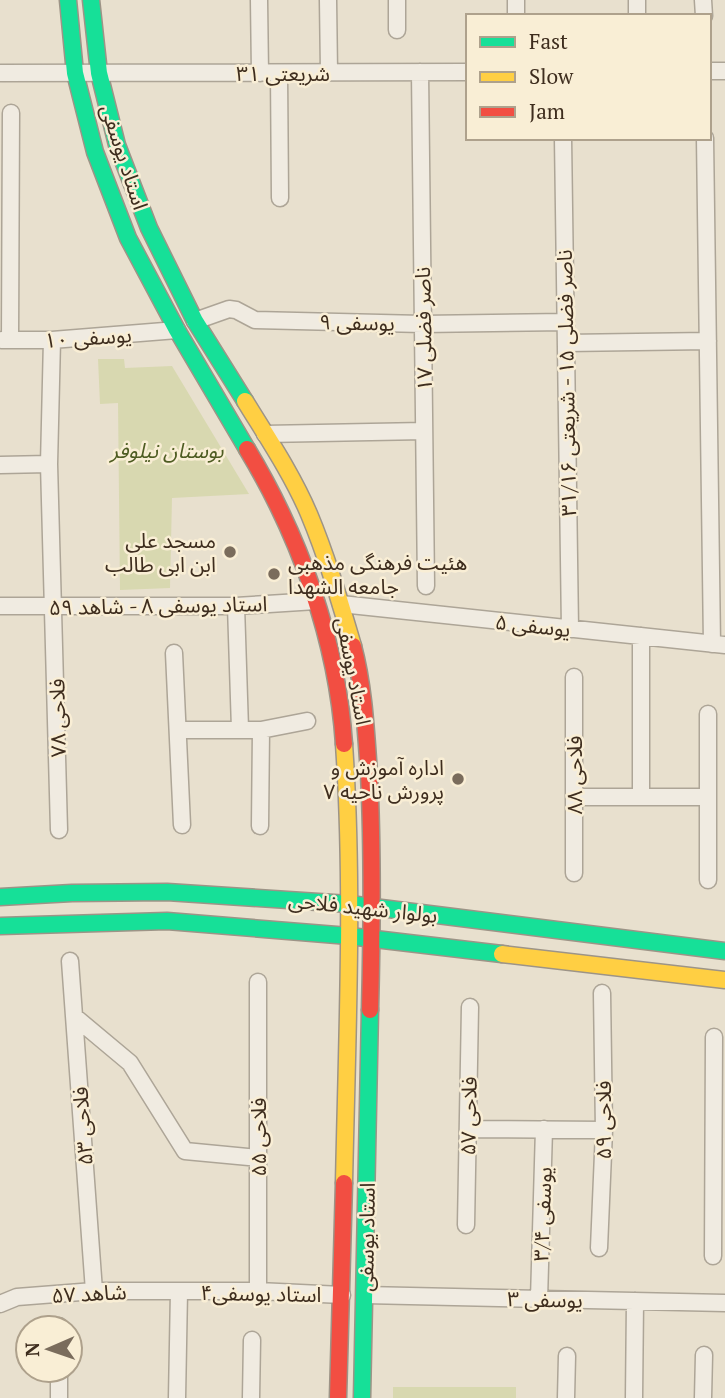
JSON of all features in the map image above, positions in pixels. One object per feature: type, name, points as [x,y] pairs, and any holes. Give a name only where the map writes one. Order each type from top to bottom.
[{"type":"street","name":"استاد یوسفی","points":[[68,0],[75,73],[95,152],[128,238],[177,330],[256,463],[287,522],[316,601],[332,659],[343,729],[348,799],[349,904],[338,1398]]},
{"type":"street","name":"استاد یوسفی","points":[[92,0],[99,74],[117,145],[149,228],[195,321],[265,434],[308,512],[341,604],[355,655],[366,726],[372,907],[362,1398]]},
{"type":"street","points":[[259,0],[260,73]]},
{"type":"street","points":[[328,0],[329,72]]},
{"type":"street","points":[[397,0],[397,30]]},
{"type":"street","name":"ناصر فضلی ۱۷","points":[[420,72],[426,586]]},
{"type":"street","name":"شریعتی ۳۱","points":[[0,73],[466,72]]},
{"type":"street","points":[[279,73],[280,198]]},
{"type":"street","points":[[5,340],[11,113]]},
{"type":"street","name":"ناصر فضلی ۱۵ - شریعتی ۳۱/۱۶","points":[[563,140],[570,629]]},
{"type":"street","points":[[705,140],[708,341],[718,644]]},
{"type":"street","name":"یوسفی ۹","points":[[195,321],[229,309],[255,320],[422,324],[566,322]]},
{"type":"street","points":[[708,317],[725,317]]},
{"type":"street","name":"یوسفی ۱۰","points":[[5,340],[52,340],[177,330]]},
{"type":"street","name":"فلاحی ۷۸","points":[[52,340],[49,464],[59,830]]},
{"type":"street","points":[[566,343],[708,341]]},
{"type":"street","points":[[265,434],[424,431]]},
{"type":"street","points":[[0,465],[49,464]]},
{"type":"street","name":"استاد یوسفی ۸ - شاهد ۵۹","points":[[0,606],[236,606],[316,601]]},
{"type":"street","name":"یوسفی ۵","points":[[341,604],[718,644]]},
{"type":"street","points":[[236,606],[240,729]]},
{"type":"street","points":[[641,636],[641,797]]},
{"type":"street","points":[[174,653],[182,825]]},
{"type":"street","name":"فلاحی ۸۸","points":[[574,677],[574,873]]},
{"type":"street","points":[[708,714],[708,880]]},
{"type":"street","points":[[178,730],[261,730],[307,721]]},
{"type":"street","points":[[260,826],[261,730]]},
{"type":"street","points":[[574,797],[708,797]]},
{"type":"street","name":"بولوار شهید فلاحی","points":[[0,897],[167,892],[349,904],[725,951]]},
{"type":"street","name":"بولوار شهید فلاحی","points":[[0,926],[167,921],[349,936],[725,980]]},
{"type":"street","name":"فلاحی ۵۳","points":[[70,961],[94,1291]]},
{"type":"street","name":"فلاحی ۵۵","points":[[258,982],[258,1291]]},
{"type":"street","name":"فلاحی ۵۹","points":[[599,1248],[604,1130],[602,993]]},
{"type":"street","name":"فلاحی ۵۷","points":[[466,1225],[470,1007]]},
{"type":"street","points":[[75,1017],[130,1063],[185,1151],[258,1158]]},
{"type":"street","points":[[713,1256],[719,1143],[714,1037]]},
{"type":"street","points":[[468,1129],[604,1130]]},
{"type":"street","name":"یوسفی ۳/۴","points":[[539,1299],[544,1129]]},
{"type":"street","name":"شاهد ۵۷","points":[[0,1304],[17,1297],[94,1291],[179,1291]]},
{"type":"street","points":[[177,1398],[179,1291]]},
{"type":"street","name":"استاد یوسفی۴","points":[[179,1291],[342,1295]]},
{"type":"street","points":[[342,1295],[365,1295]]},
{"type":"street","name":"یوسفی ۳","points":[[365,1295],[725,1303]]},
{"type":"street","points":[[634,1398],[635,1301]]},
{"type":"street","points":[[251,1398],[252,1340]]},
{"type":"street","points":[[703,1398],[704,1355]]},
{"type":"street","points":[[566,1398],[567,1356]]},
{"type":"green space","name":"بوستان نیلوفر","points":[[98,359],[124,359],[125,368],[172,366],[249,494],[172,498],[170,588],[120,590],[118,403],[100,404]]},
{"type":"green space","points":[[393,1387],[516,1387],[516,1398],[393,1398]]},
{"type":"traffic: fast","points":[[68,0],[75,73],[95,152],[128,238],[177,330],[247,449]]},
{"type":"traffic: fast","points":[[91,0],[99,73],[117,145],[149,228],[195,321],[245,401]]},
{"type":"traffic: fast","points":[[0,897],[167,892],[349,904],[725,951]]},
{"type":"traffic: fast","points":[[0,926],[167,921],[349,936],[502,954]]},
{"type":"traffic: fast","points":[[362,1398],[370,1010]]},
{"type":"traffic: slow","points":[[245,401],[287,470],[309,514],[353,646]]},
{"type":"traffic: slow","points":[[344,744],[349,909],[344,1183]]},
{"type":"traffic: slow","points":[[502,954],[725,980]]},
{"type":"traffic: jam","points":[[247,449],[284,518],[313,590],[333,666],[344,744]]},
{"type":"traffic: jam","points":[[353,646],[362,693],[369,774],[372,892],[370,1010]]},
{"type":"traffic: jam","points":[[338,1398],[344,1183]]},
{"type":"place","name":"مسجد علی ابن ابی طالب","points":[[230,552]]},
{"type":"place","name":"هئیت فرهنگی مذهبی جامعه الشهدا","points":[[274,574]]},
{"type":"place","name":"اداره آموزش و پرورش ناحیه ۷","points":[[458,779]]}]
